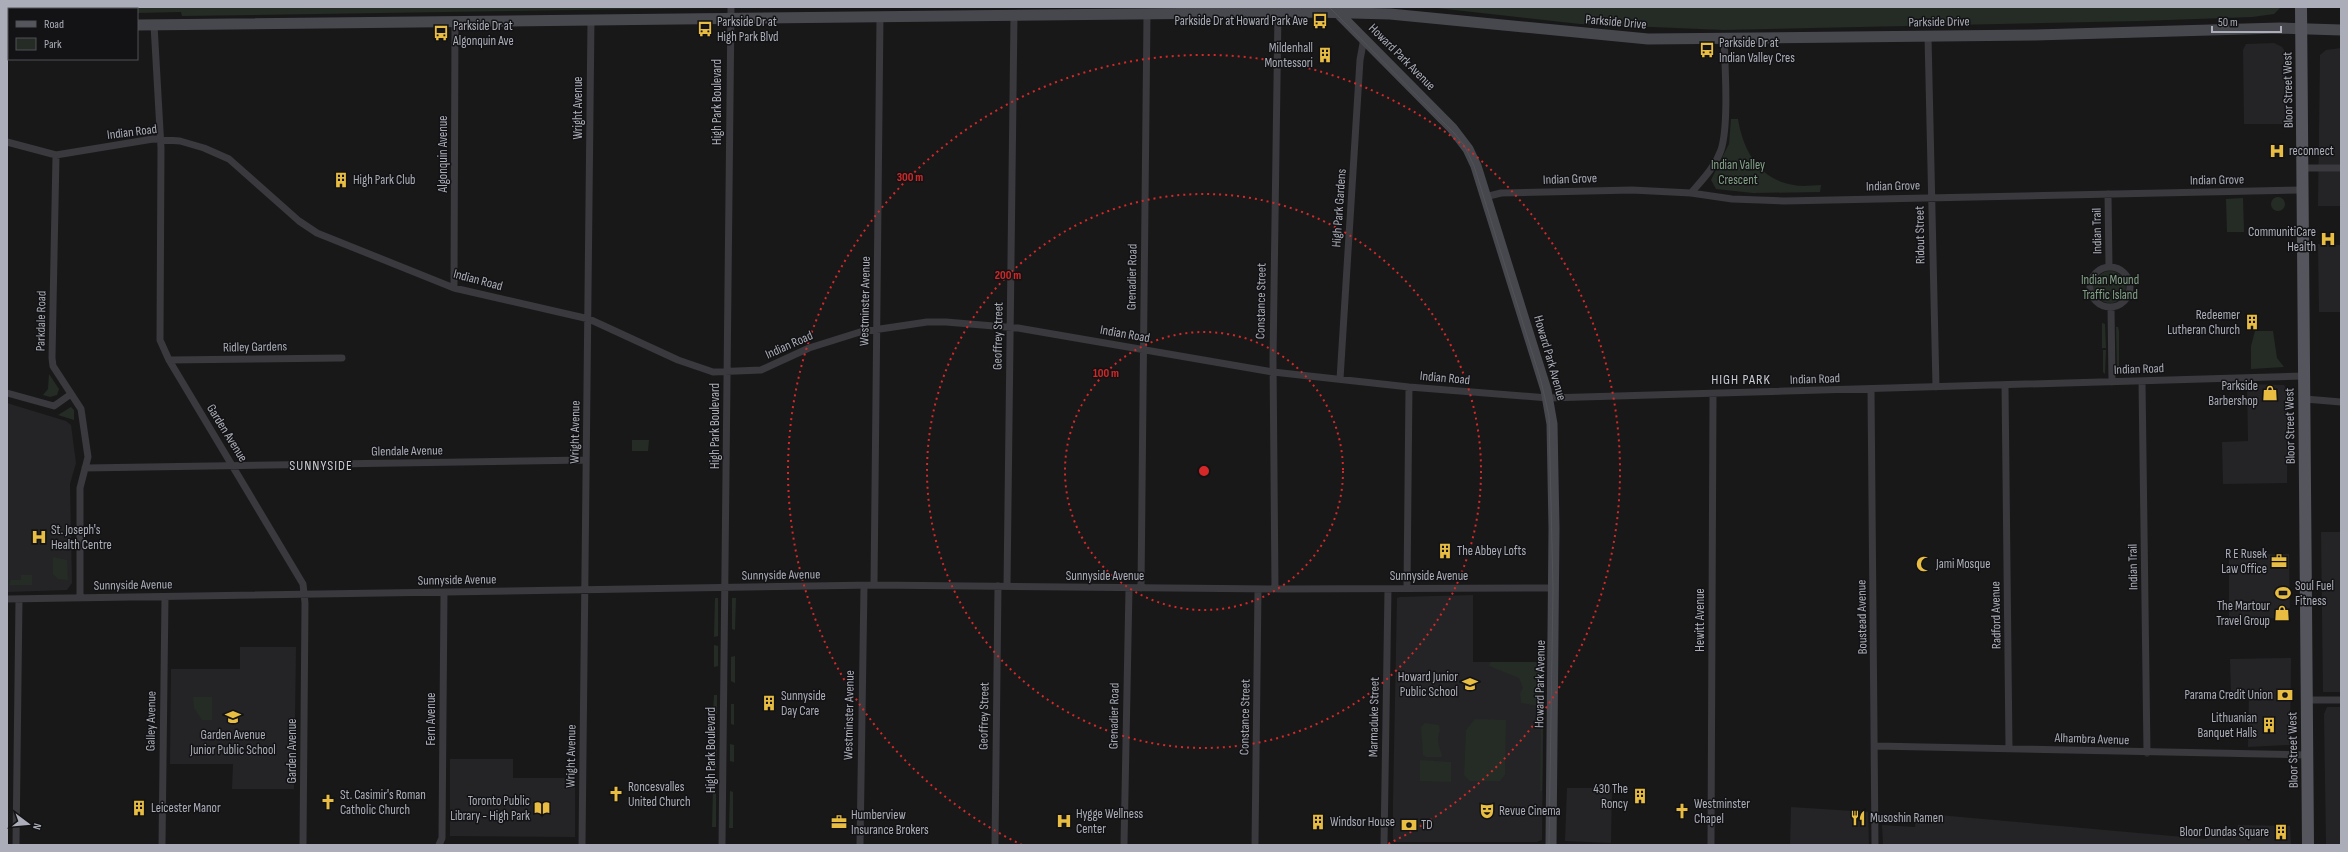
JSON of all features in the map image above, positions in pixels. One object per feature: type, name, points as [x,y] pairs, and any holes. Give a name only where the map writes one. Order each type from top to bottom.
[{"type":"main road","name":"Bloor Street West","points":[[2301,7],[2308,845]]},
{"type":"main road","name":"Parkside Drive","points":[[138,25],[591,19],[730,12],[880,16],[1337,12],[1390,14],[1648,39],[1928,36],[2302,29],[2341,30]]},
{"type":"main road","name":"Howard Park Avenue","points":[[1337,12],[1461,138],[1474,161],[1548,398],[1552,424],[1554,588],[1551,845]]},
{"type":"street","name":"High Park Boulevard","points":[[722,845],[730,12]]},
{"type":"street","name":"Constance Street","points":[[1275,589],[1273,372],[1278,12]]},
{"type":"street","name":"Grenadier Road","points":[[1141,588],[1147,14]]},
{"type":"street","name":"Geoffrey Street","points":[[1007,586],[1014,15]]},
{"type":"street","name":"Westminster Avenue","points":[[874,585],[880,16]]},
{"type":"street","name":"Wright Avenue","points":[[582,845],[584,590],[589,319],[591,19]]},
{"type":"street","name":"Algonquin Avenue","points":[[454,288],[455,21]]},
{"type":"street","name":"Garden Avenue","points":[[154,25],[160,139],[160,340],[169,360],[301,580],[305,595],[303,845]]},
{"type":"street","name":"Ridout Street","points":[[1928,36],[1936,387]]},
{"type":"street","name":"High Park Gardens","points":[[1340,379],[1360,60],[1364,38]]},
{"type":"street","points":[[1691,193],[1708,174],[1721,148],[1724,126],[1724,38]]},
{"type":"street","name":"Indian Road","points":[[7,142],[56,155],[160,139],[189,144],[224,157],[257,183],[299,221],[317,234],[454,288],[589,319],[702,369],[727,371],[761,370],[824,342],[877,328],[946,322],[1010,327],[1273,372],[1409,387],[1548,398],[2303,376]]},
{"type":"street","name":"Parkdale Road","points":[[56,155],[52,358],[53,366],[81,409],[88,457],[80,488],[80,598]]},
{"type":"street","points":[[2303,168],[2341,168]]},
{"type":"street","name":"Indian Grove","points":[[1485,197],[1501,193],[1632,190],[1691,193],[1757,201],[2302,190]]},
{"type":"street","name":"Indian Trail","points":[[2108,194],[2109,267]]},
{"type":"street","name":"Indian Trail","points":[[2109,267],[2121,270],[2125,274],[2130,286],[2129,292],[2122,303],[2110,307],[2104,307],[2094,300],[2090,288],[2090,282],[2097,271],[2109,267]]},
{"type":"street","points":[[2110,307],[2112,382]]},
{"type":"street","name":"Ridley Gardens","points":[[169,360],[342,358]]},
{"type":"street","name":"Indian Trail","points":[[2142,381],[2147,753]]},
{"type":"street","name":"Radford Avenue","points":[[2005,385],[2009,748]]},
{"type":"street","points":[[1407,588],[1409,387]]},
{"type":"street","name":"Boustead Avenue","points":[[1871,389],[1876,746],[1875,845]]},
{"type":"street","points":[[7,393],[54,406],[71,394]]},
{"type":"street","name":"Hewitt Avenue","points":[[1711,845],[1713,394]]},
{"type":"street","points":[[2305,399],[2341,402]]},
{"type":"street","name":"Glendale Avenue","points":[[85,468],[234,467],[586,460]]},
{"type":"street","name":"Sunnyside Avenue","points":[[7,599],[874,585],[1258,589],[1554,588]]},
{"type":"street","name":"Westminster Avenue","points":[[860,845],[864,586]]},
{"type":"street","name":"Geoffrey Street","points":[[995,845],[998,586]]},
{"type":"street","name":"Grenadier Road","points":[[1124,845],[1129,588]]},
{"type":"street","name":"Marmaduke Street","points":[[1384,845],[1388,588]]},
{"type":"street","name":"Constance Street","points":[[1255,845],[1258,589]]},
{"type":"street","name":"Fern Avenue","points":[[439,845],[442,823],[444,593]]},
{"type":"street","name":"Galley Avenue","points":[[162,845],[165,597]]},
{"type":"street","points":[[16,845],[20,599]]},
{"type":"street","points":[[2306,700],[2341,700]]},
{"type":"street","name":"Alhambra Avenue","points":[[1876,746],[2009,748],[2147,753],[2307,755]]},
{"type":"shaded area","points":[[2274,43],[2282,47],[2286,53],[2285,124],[2244,124],[2243,50],[2246,44]]},
{"type":"shaded area","points":[[2341,48],[2341,206],[2318,206],[2320,55],[2326,50]]},
{"type":"shaded area","points":[[2318,244],[2341,245],[2341,312],[2319,312]]},
{"type":"shaded area","points":[[2247,384],[2284,385],[2287,391],[2287,483],[2223,484],[2222,442],[2248,441]]},
{"type":"shaded area","name":"St. Joseph's Health Centre","points":[[7,403],[66,421],[71,425],[76,463],[70,484],[72,583],[67,590],[7,592]]},
{"type":"shaded area","points":[[2321,532],[2341,532],[2341,692],[2323,692]]},
{"type":"shaded area","points":[[2289,554],[2290,618],[2229,619],[2229,555]]},
{"type":"shaded area","name":"Howard Junior Public School","points":[[1473,595],[1473,662],[1544,662],[1542,840],[1537,842],[1395,842],[1393,840],[1393,802],[1397,598]]},
{"type":"shaded area","name":"Garden Avenue Junior Public School","points":[[240,647],[296,647],[294,789],[232,789],[233,764],[170,764],[171,669],[240,669]]},
{"type":"shaded area","points":[[2291,658],[2290,745],[2248,747],[2249,691],[2231,692],[2230,659]]},
{"type":"shaded area","points":[[2327,707],[2341,707],[2341,845],[2326,845],[2324,714]]},
{"type":"shaded area","points":[[450,759],[513,759],[513,778],[575,778],[575,837],[450,836]]},
{"type":"shaded area","points":[[1567,788],[1612,788],[1611,843],[1565,841]]},
{"type":"shaded area","points":[[1791,807],[1868,812],[1869,845],[1790,845]]},
{"type":"shaded area","points":[[1916,813],[2206,839],[2210,829],[2237,832],[2238,825],[2290,826],[2291,845],[1883,845],[1882,825],[1915,827]]},
{"type":"green space","points":[[7,7],[776,7],[182,16],[181,12],[138,13],[138,8],[8,8],[7,13]]},
{"type":"green space","points":[[1428,7],[2281,7],[2274,14],[2252,17],[2140,21],[1724,30],[1580,24]]},
{"type":"green space","name":"Indian Valley Crescent","points":[[1731,119],[1738,119],[1744,142],[1755,162],[1762,170],[1771,177],[1782,182],[1800,186],[1821,185],[1820,192],[1753,193],[1716,189],[1711,180],[1729,144]]},
{"type":"green space","points":[[2278,197],[2283,199],[2285,204],[2283,209],[2278,211],[2273,209],[2271,204],[2273,199]]},
{"type":"green space","points":[[2243,198],[2244,232],[2227,232],[2226,199]]},
{"type":"green space","name":"Indian Mound Traffic Island","points":[[2110,271],[2119,274],[2123,278],[2126,287],[2123,296],[2119,300],[2110,303],[2101,300],[2097,296],[2094,287],[2097,278],[2101,274]]},
{"type":"green space","points":[[2102,323],[2105,324],[2106,348],[2102,348]]},
{"type":"green space","points":[[2116,327],[2118,327],[2119,331],[2119,373],[2117,372]]},
{"type":"green space","points":[[2255,331],[2273,331],[2277,358],[2284,367],[2251,369],[2251,346]]},
{"type":"green space","points":[[2103,350],[2106,350],[2105,374],[2103,372]]},
{"type":"green space","points":[[49,374],[59,389],[57,395],[50,397],[43,395],[48,389]]},
{"type":"green space","points":[[71,407],[74,410],[74,420],[58,415]]},
{"type":"green space","points":[[632,440],[649,440],[648,451],[632,451]]},
{"type":"green space","points":[[53,557],[67,560],[68,580],[58,579],[53,574]]},
{"type":"green space","points":[[21,575],[32,575],[32,585],[9,585],[11,580],[21,580]]},
{"type":"green space","points":[[715,598],[718,598],[718,636],[714,637]]},
{"type":"green space","points":[[732,598],[736,598],[735,630],[732,629]]},
{"type":"green space","points":[[714,645],[718,646],[718,666],[714,667]]},
{"type":"green space","points":[[735,656],[735,683],[731,681],[731,657]]},
{"type":"green space","points":[[1491,662],[1544,662],[1544,707],[1521,703],[1520,693],[1523,688],[1519,678],[1489,666]]},
{"type":"green space","points":[[714,695],[717,695],[717,714],[713,714]]},
{"type":"green space","points":[[193,697],[212,697],[212,720],[202,720],[194,708]]},
{"type":"green space","points":[[731,704],[734,704],[734,725],[731,724]]},
{"type":"green space","points":[[1475,719],[1506,720],[1505,775],[1500,781],[1470,781],[1464,775],[1466,730]]},
{"type":"green space","points":[[1541,722],[1543,723],[1542,791],[1540,791]]},
{"type":"green space","points":[[1425,723],[1439,725],[1440,730],[1438,741],[1442,757],[1426,757],[1423,755],[1421,727]]},
{"type":"green space","points":[[730,744],[734,745],[734,762],[730,761]]},
{"type":"green space","points":[[713,748],[717,749],[716,768],[713,768]]},
{"type":"green space","points":[[1420,760],[1451,762],[1451,782],[1420,781]]},
{"type":"green space","points":[[713,789],[716,791],[716,827],[712,827]]},
{"type":"green space","points":[[730,791],[733,792],[733,828],[729,828]]},
{"type":"tram line","points":[[1329,7],[1454,133],[1464,145],[1474,166],[1541,381],[1549,416],[1553,588],[1549,845]]},
{"type":"tram line","points":[[7,845],[110,845]]},
{"type":"place","name":"Parkside Dr at Howard Park Ave","points":[[1320,21]]},
{"type":"place","name":"Parkside Dr at High Park Blvd","points":[[705,29]]},
{"type":"place","name":"Parkside Dr at Algonquin Ave","points":[[441,33]]},
{"type":"place","name":"Parkside Dr at Indian Valley Cres","points":[[1707,50]]},
{"type":"place","name":"Mildenhall Montessori","points":[[1325,55]]},
{"type":"place","name":"reconnect","points":[[2277,151]]},
{"type":"place","name":"High Park Club","points":[[341,180]]},
{"type":"place","name":"CommunitiCare Health","points":[[2328,239]]},
{"type":"place","name":"Redeemer Lutheran Church","points":[[2252,322]]},
{"type":"place","name":"Parkside Barbershop","points":[[2270,393]]},
{"type":"place","name":"St. Joseph's Health Centre","points":[[39,537]]},
{"type":"place","name":"The Abbey Lofts","points":[[1445,551]]},
{"type":"place","name":"R E Rusek Law Office","points":[[2279,561]]},
{"type":"place","name":"Jami Mosque","points":[[1924,564]]},
{"type":"place","name":"Soul Fuel Fitness","points":[[2283,593]]},
{"type":"place","name":"The Martour Travel Group","points":[[2282,613]]},
{"type":"place","name":"Howard Junior Public School","points":[[1470,684]]},
{"type":"place","name":"Parama Credit Union","points":[[2285,695]]},
{"type":"place","name":"Sunnyside Day Care","points":[[769,703]]},
{"type":"place","name":"Garden Avenue Junior Public School","points":[[233,717]]},
{"type":"place","name":"Lithuanian Banquet Halls","points":[[2269,725]]},
{"type":"place","name":"Roncesvalles United Church","points":[[616,794]]},
{"type":"place","name":"430 The Roncy","points":[[1640,796]]},
{"type":"place","name":"St. Casimir's Roman Catholic Church","points":[[328,802]]},
{"type":"place","name":"Leicester Manor","points":[[139,808]]},
{"type":"place","name":"Toronto Public Library - High Park","points":[[542,808]]},
{"type":"place","name":"Revue Cinema","points":[[1487,811]]},
{"type":"place","name":"Westminster Chapel","points":[[1682,811]]},
{"type":"place","name":"Musoshin Ramen","points":[[1858,818]]},
{"type":"place","name":"Hygge Wellness Center","points":[[1064,821]]},
{"type":"place","name":"Humberview Insurance Brokers","points":[[839,822]]},
{"type":"place","name":"Windsor House","points":[[1318,822]]},
{"type":"place","name":"TD","points":[[1409,825]]},
{"type":"place","name":"Bloor Dundas Square","points":[[2281,832]]},
{"type":"district","name":"HIGH PARK","points":[[1741,379]]},
{"type":"district","name":"SUNNYSIDE","points":[[321,465]]}]
